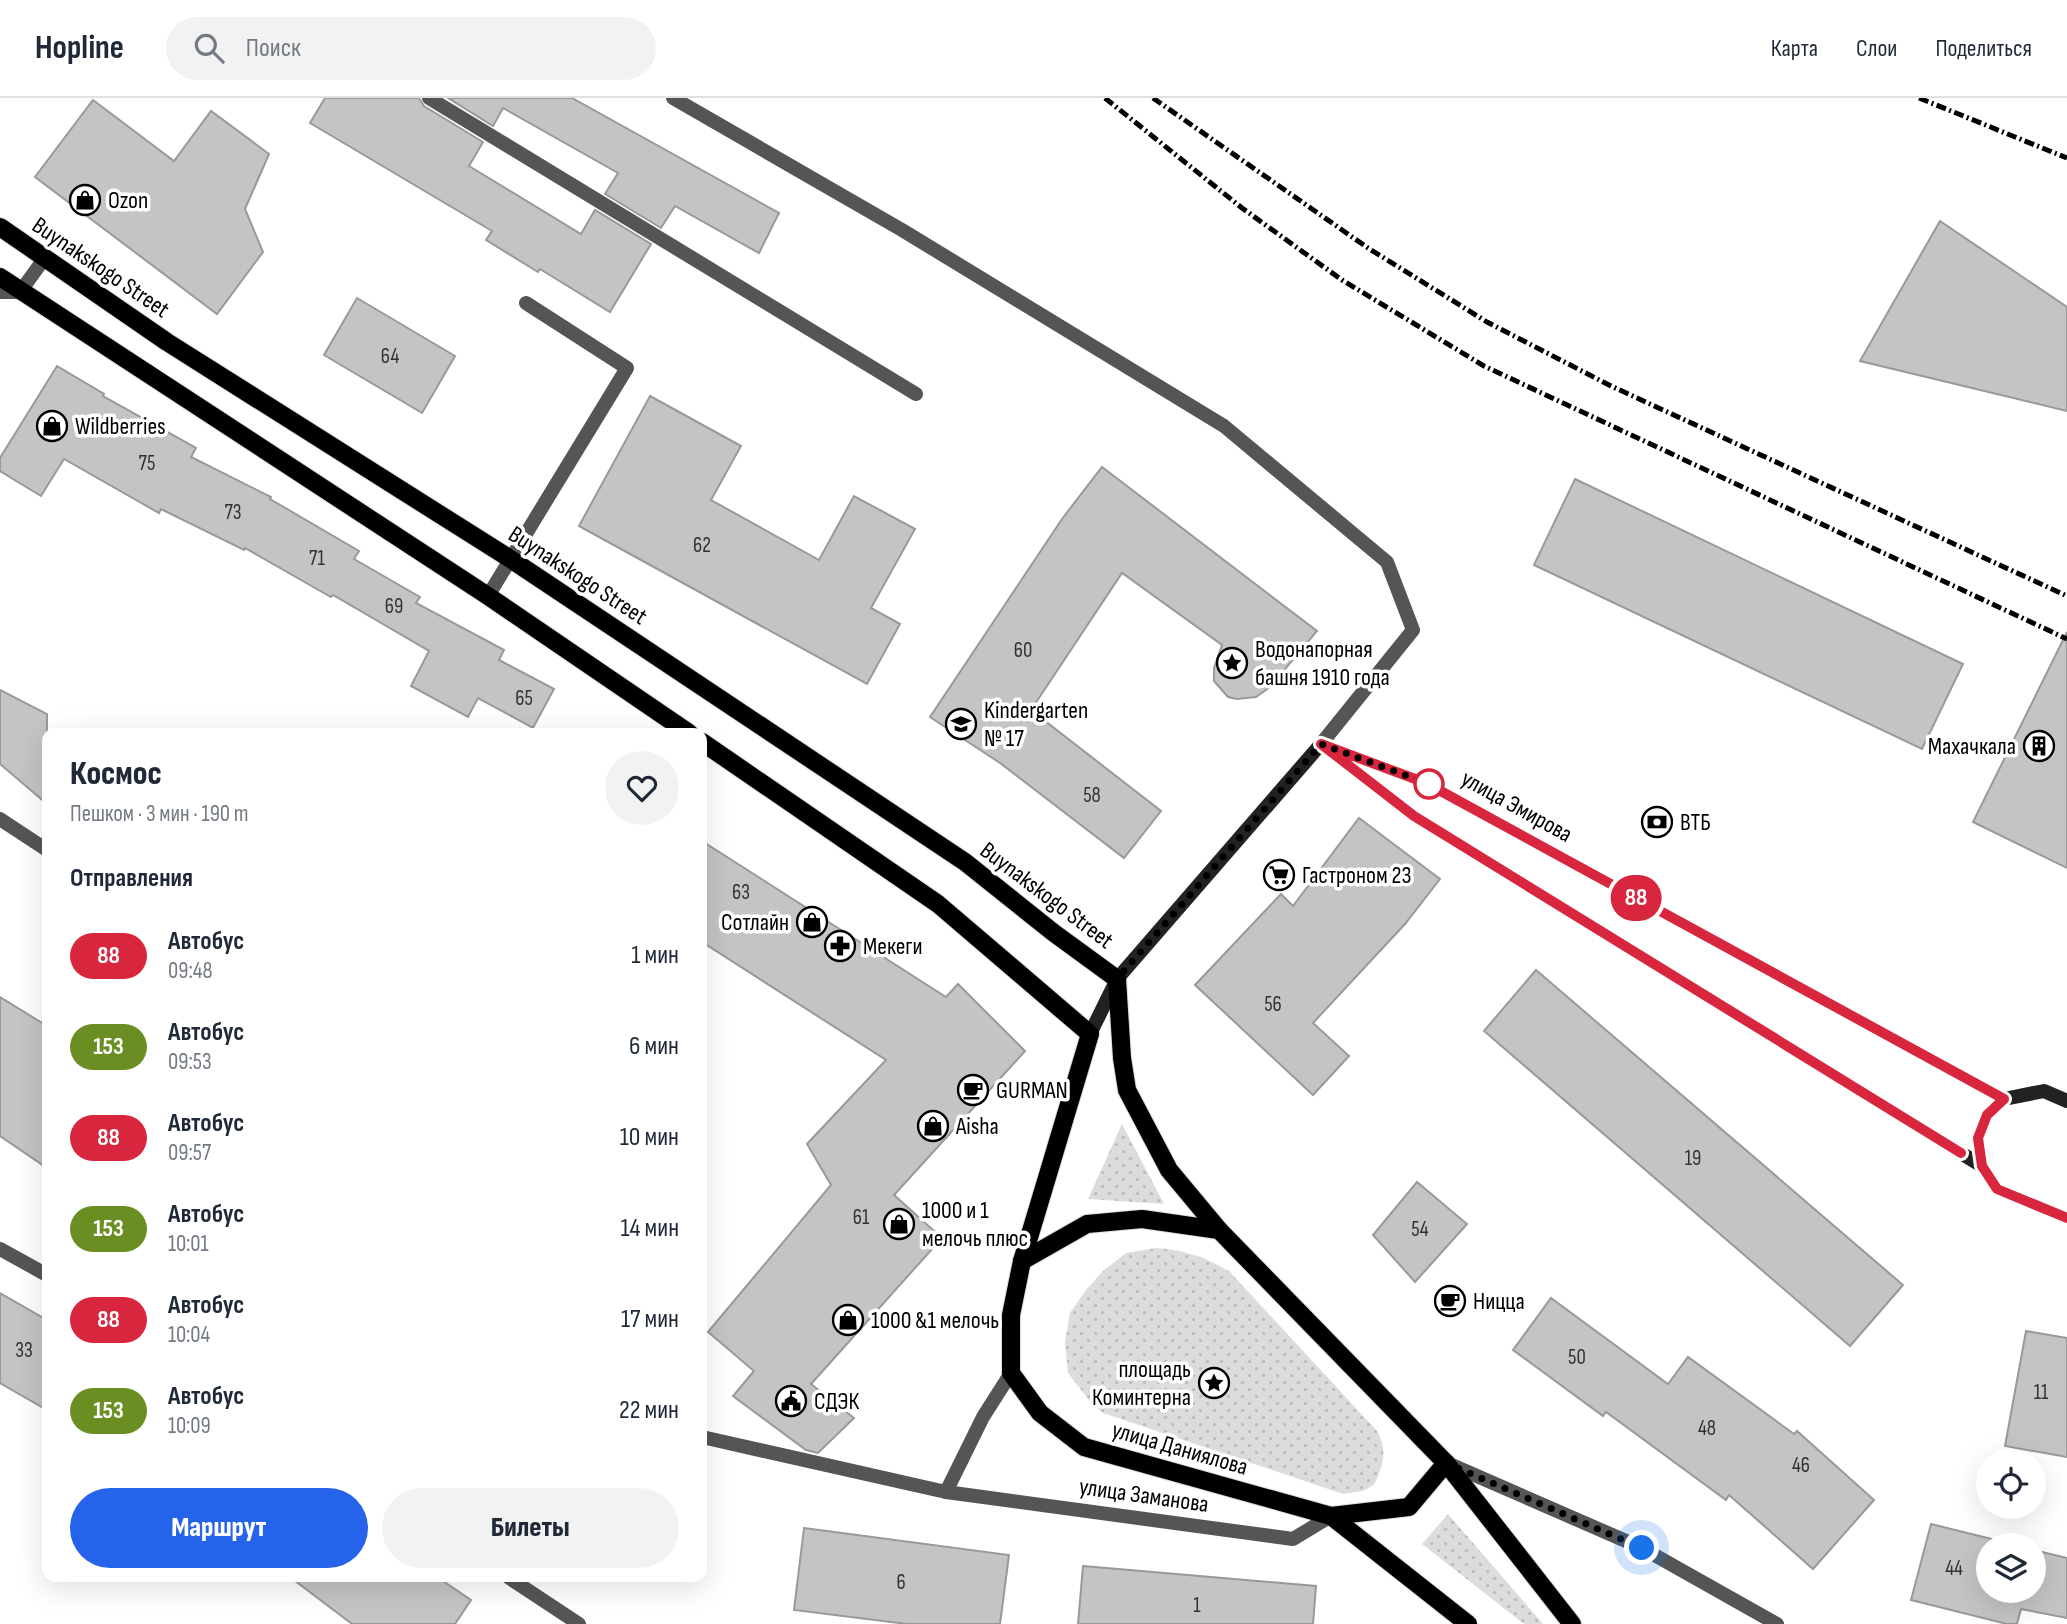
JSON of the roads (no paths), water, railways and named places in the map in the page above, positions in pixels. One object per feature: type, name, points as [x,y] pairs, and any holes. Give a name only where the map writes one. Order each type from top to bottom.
[{"type":"main road","name":"Buynakskogo Street","points":[[0,228],[167,342],[512,560],[965,862],[1117,979]]},
{"type":"main road","points":[[0,277],[488,596],[682,728]]},
{"type":"main road","points":[[707,745],[938,904],[1090,1034],[1022,1261],[1011,1315],[1011,1373]]},
{"type":"main road","points":[[1117,979],[1126,1090],[1169,1170],[1219,1230],[1446,1463],[1572,1624]]},
{"type":"main road","points":[[1022,1261],[1087,1224],[1142,1219],[1219,1230]]},
{"type":"main road","name":"улица Даниялова","points":[[1011,1373],[1040,1413],[1084,1447],[1331,1516],[1468,1624]]},
{"type":"main road","points":[[1331,1516],[1409,1507],[1446,1463]]},
{"type":"street","points":[[429,98],[916,394]]},
{"type":"street","points":[[673,98],[902,230],[1224,426],[1387,562],[1412,630],[1321,744],[1117,979],[1090,1034]]},
{"type":"street","points":[[0,292],[20,292],[44,259]]},
{"type":"street","points":[[488,596],[627,368],[526,303]]},
{"type":"street","points":[[1321,744],[1414,816],[1982,1166]]},
{"type":"street","name":"улица Эмирова","points":[[1321,744],[1426,783],[2004,1099]]},
{"type":"street","points":[[0,819],[42,847]]},
{"type":"street","points":[[2067,1101],[2044,1091],[2004,1099],[1987,1115],[1978,1138],[1982,1166],[1997,1189],[2067,1218]]},
{"type":"street","points":[[0,1249],[42,1272]]},
{"type":"street","points":[[946,1492],[982,1417],[1011,1373]]},
{"type":"street","name":"улица Заманова","points":[[707,1438],[946,1492],[1293,1539],[1331,1516]]},
{"type":"street","points":[[1446,1463],[1642,1548],[1777,1624]]},
{"type":"street","points":[[516,1582],[579,1624]]},
{"type":"railway","points":[[1105,98],[1242,208],[1342,280],[1484,366],[2067,639]]},
{"type":"railway","points":[[1153,98],[1368,248],[1487,322],[1611,386],[2067,596]]},
{"type":"railway","points":[[1919,98],[2067,158]]},
{"type":"place","name":"Ozon","points":[[85,200]]},
{"type":"place","name":"Wildberries","points":[[52,426]]},
{"type":"place","name":"Водонапорная башня 1910 года","points":[[1232,663]]},
{"type":"place","name":"Kindergarten № 17","points":[[961,724]]},
{"type":"place","name":"Махачкала","points":[[2039,746]]},
{"type":"place","name":"ВТБ","points":[[1657,822]]},
{"type":"place","name":"Гастроном 23","points":[[1279,875]]},
{"type":"place","name":"Сотлайн","points":[[812,922]]},
{"type":"place","name":"Мекеги","points":[[840,946]]},
{"type":"place","name":"GURMAN","points":[[973,1090]]},
{"type":"place","name":"Aisha","points":[[933,1126]]},
{"type":"place","name":"1000 и 1 мелочь плюс","points":[[899,1224]]},
{"type":"place","name":"Ницца","points":[[1450,1301]]},
{"type":"place","name":"1000 &1 мелочь","points":[[848,1320]]},
{"type":"place","name":"площадь Коминтерна","points":[[1214,1383]]},
{"type":"place","name":"СДЭК","points":[[791,1401]]}]
